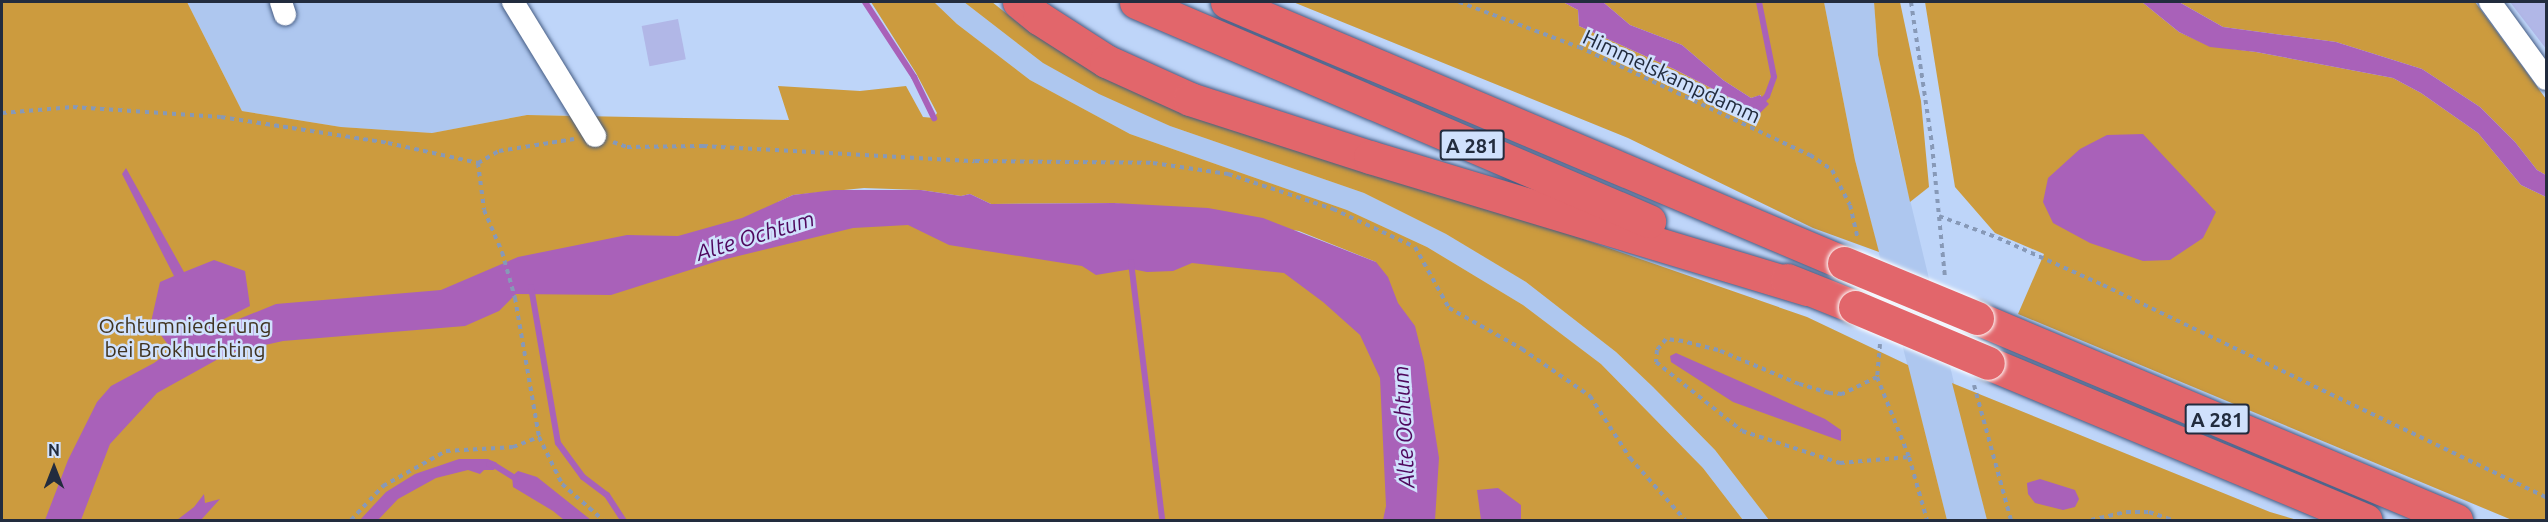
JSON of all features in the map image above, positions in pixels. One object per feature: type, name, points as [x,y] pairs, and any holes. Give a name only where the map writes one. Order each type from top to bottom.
[{"type":"highway","points":[[1018,2],[1106,61],[1190,99],[1371,157],[1807,289]]},
{"type":"highway","name":"A 281","points":[[1136,2],[1807,289],[2366,520]]},
{"type":"highway","name":"A 281","points":[[1228,2],[1852,256],[1977,318],[2456,520]]},
{"type":"lane","points":[[513,2],[595,136]]},
{"type":"lane","points":[[2490,2],[2547,79]]},
{"type":"path","name":"Himmelskampdamm","points":[[1459,2],[1579,47],[1810,155],[1832,170],[1850,205],[1852,256]]},
{"type":"path","points":[[1911,2],[1932,145]]},
{"type":"path","points":[[2,113],[73,107],[221,117],[387,143],[478,163],[500,151],[595,136],[627,147],[703,146],[975,161],[1153,163],[1228,174],[1333,209],[1415,246],[1449,308],[1522,349],[1590,396],[1630,458],[1685,520]]},
{"type":"path","points":[[478,163],[484,210],[504,260],[515,298],[539,437],[562,484],[603,520]]},
{"type":"path","points":[[1939,216],[1998,238],[2103,285],[2547,497]]},
{"type":"path","points":[[1878,334],[1880,344],[1877,377],[1909,457],[1925,504],[1927,520]]},
{"type":"path","points":[[1877,377],[1842,394],[1829,393],[1799,384],[1718,350],[1683,341],[1666,339],[1657,350],[1656,362],[1742,431],[1840,463],[1909,457]]},
{"type":"path","points":[[351,520],[383,486],[446,451],[513,447],[539,437]]},
{"type":"path","points":[[2091,520],[2126,512],[2149,512],[2172,520]]},
{"type":"shaded area","points":[[187,2],[502,2],[574,115],[527,115],[432,133],[341,127],[242,111]]},
{"type":"shaded area","points":[[934,2],[964,2],[1043,63],[1170,126],[1364,193],[1446,234],[1526,282],[1616,352],[1653,387],[1715,450],[1769,520],[1743,520],[1703,468],[1601,364],[1523,305],[1427,247],[1347,210],[1130,134],[1030,80],[957,24]]},
{"type":"shaded area","points":[[1824,2],[1874,2],[1878,55],[1899,154],[1987,520],[1947,520],[1855,160]]},
{"type":"green space","name":"Ochtumniederung bei Brokhuchting","points":[[2,2],[187,2],[242,111],[341,127],[432,133],[527,115],[789,120],[778,86],[860,91],[906,86],[923,117],[934,118],[937,113],[916,73],[871,2],[934,2],[957,24],[1030,80],[1130,134],[1347,210],[1427,247],[1523,305],[1601,364],[1703,468],[1743,520],[2,520]],"holes":[[[864,188],[921,190],[961,196],[970,194],[991,204],[1114,203],[1299,231],[1376,262],[778,202],[793,195]]]},
{"type":"green space","points":[[964,2],[992,2],[1026,29],[1080,64],[1807,317],[1908,365],[1947,520],[1769,520],[1715,450],[1653,387],[1616,352],[1526,282],[1446,234],[1364,193],[1170,126],[1099,94],[1043,63]]},
{"type":"green space","points":[[1293,2],[1563,2],[1578,10],[1579,26],[1674,69],[1760,113],[1761,95],[1751,98],[1723,80],[1682,45],[1630,25],[1603,2],[1824,2],[1855,160],[1879,252],[1813,228],[1628,138]]},
{"type":"green space","points":[[1874,2],[1900,2],[1921,101],[1929,187],[1910,202],[1878,55]]},
{"type":"green space","points":[[1925,2],[2142,2],[2179,32],[2210,46],[2256,52],[2393,78],[2421,93],[2478,133],[2521,185],[2546,197],[2546,520],[2512,520],[2018,314],[2044,254],[1995,233],[1955,187]]},
{"type":"green space","points":[[2179,2],[2475,2],[2546,99],[2546,175],[2537,170],[2515,142],[2480,107],[2422,69],[2336,42],[2223,27]]},
{"type":"green space","points":[[1952,383],[2270,512],[2297,520],[1987,520]]},
{"type":"water","points":[[1563,2],[1603,2],[1630,25],[1682,45],[1723,80],[1751,98],[1760,95],[1769,104],[1760,113],[1674,69],[1579,26],[1578,10]]},
{"type":"water","points":[[2142,2],[2179,2],[2223,27],[2336,42],[2422,69],[2480,107],[2515,142],[2537,170],[2546,175],[2546,197],[2521,185],[2478,133],[2421,93],[2393,78],[2256,52],[2210,47],[2179,32]]},
{"type":"water","points":[[2143,134],[2216,212],[2203,238],[2170,260],[2143,261],[2090,243],[2053,223],[2043,202],[2048,178],[2080,149],[2107,135]]},
{"type":"water","name":"Alte Ochtum","points":[[126,168],[184,272],[214,260],[245,271],[250,306],[222,320],[229,323],[276,304],[441,290],[518,257],[627,235],[678,236],[742,218],[793,195],[834,190],[921,190],[961,196],[970,194],[991,204],[1114,203],[1208,208],[1263,218],[1376,262],[1388,277],[1398,303],[1415,326],[1424,362],[1439,458],[1435,520],[1383,520],[1386,506],[1380,378],[1360,335],[1323,302],[1284,273],[1192,263],[1173,271],[1147,272],[1132,269],[1096,275],[1082,266],[949,245],[908,225],[853,228],[718,261],[611,295],[516,294],[499,311],[465,326],[283,341],[229,353],[157,393],[110,444],[81,520],[45,520],[68,460],[97,402],[111,386],[154,363],[172,350],[151,322],[160,282],[174,276],[122,174]]},
{"type":"water","points":[[1676,353],[1825,419],[1841,430],[1841,441],[1733,402],[1671,362],[1670,356]]},
{"type":"water","points":[[459,459],[488,459],[497,463],[494,470],[484,470],[480,474],[468,470],[436,478],[398,499],[378,520],[360,520],[386,492],[415,474]]},
{"type":"water","points":[[518,471],[537,477],[591,520],[564,520],[513,487],[512,476]]},
{"type":"water","points":[[2040,479],[2075,490],[2079,499],[2075,507],[2063,510],[2035,503],[2028,494],[2027,483]]},
{"type":"water","points":[[1498,488],[1521,505],[1521,520],[1481,520],[1477,490]]},
{"type":"water","points":[[204,494],[205,503],[220,499],[201,520],[177,520],[194,507]]},
{"type":"building","points":[[2510,2],[2547,2],[2547,50]]},
{"type":"building","points":[[678,19],[686,59],[650,66],[642,26]]},
{"type":"waterway","points":[[865,2],[914,77],[934,118]]},
{"type":"waterway","points":[[1759,2],[1774,77],[1767,96],[1760,103]]},
{"type":"waterway","points":[[1131,262],[1162,520]]},
{"type":"waterway","points":[[531,287],[558,443],[583,477],[607,495],[623,520]]},
{"type":"waterway","points":[[489,464],[516,479]]}]
